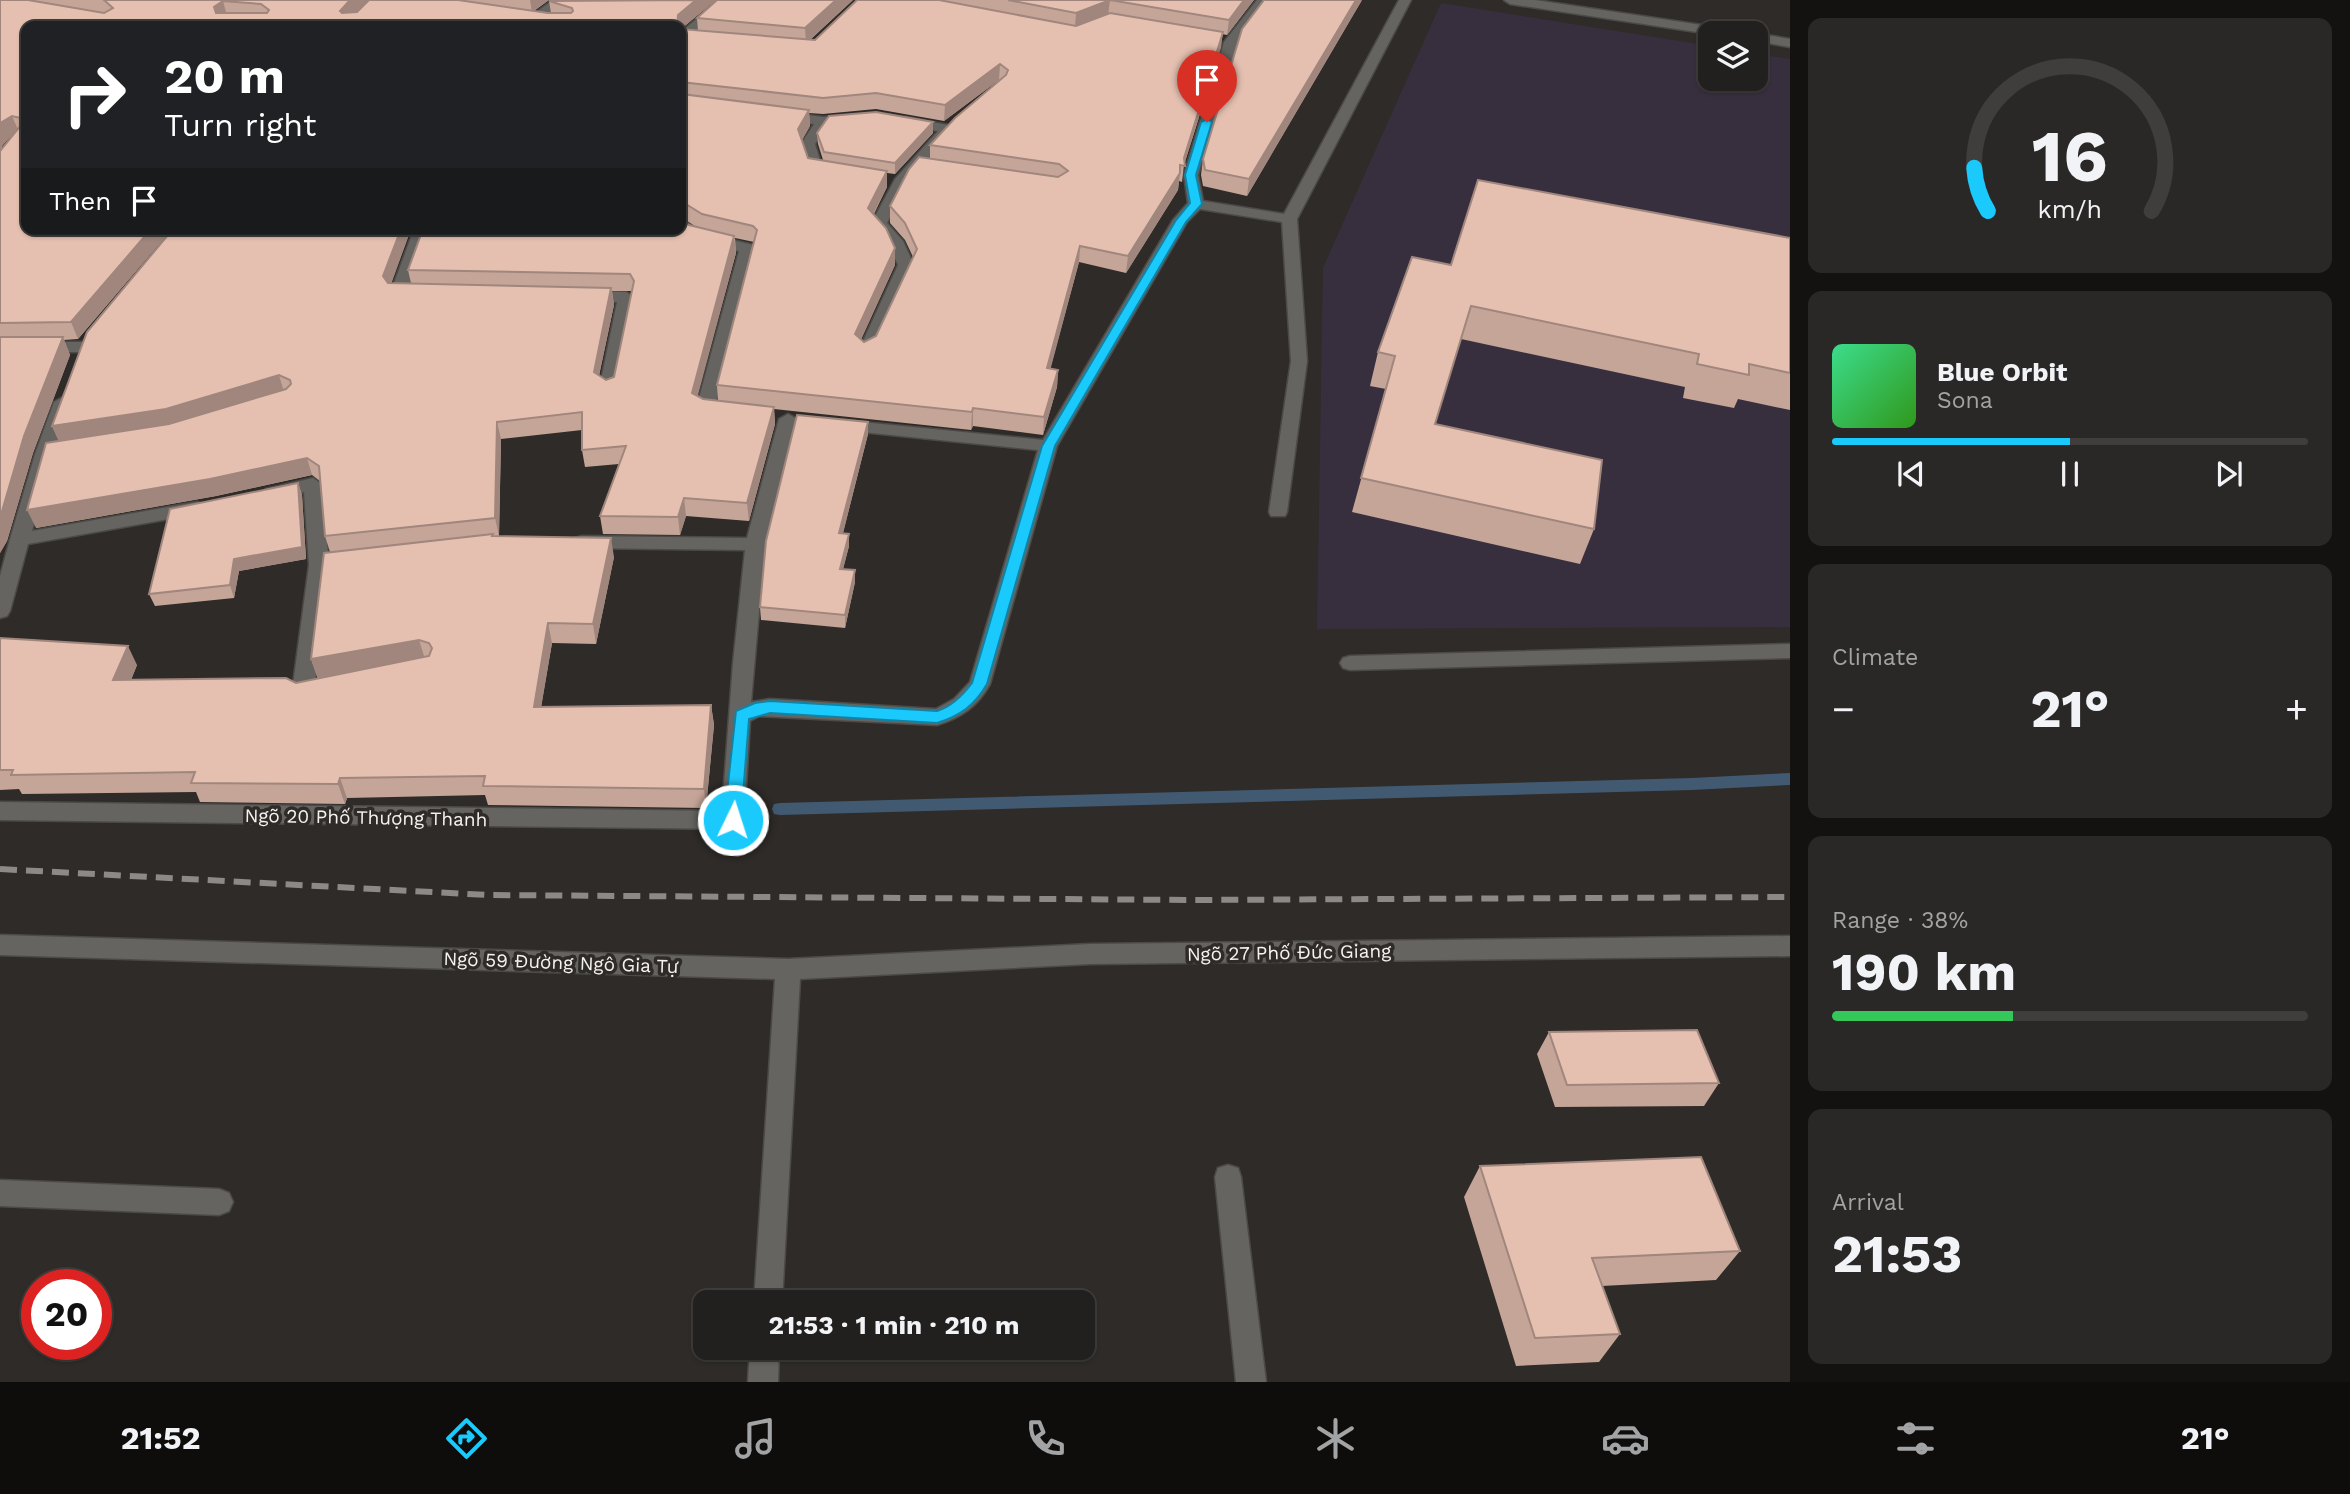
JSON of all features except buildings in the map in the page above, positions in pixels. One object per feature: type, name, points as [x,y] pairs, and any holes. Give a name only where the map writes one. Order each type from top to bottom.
[{"type":"street","points":[[542,21],[529,18],[561,0]]},
{"type":"street","points":[[686,34],[727,0]]},
{"type":"street","points":[[1196,204],[1191,175],[1224,41],[1264,0]]},
{"type":"street","points":[[1279,512],[1299,360],[1289,219],[1405,0]]},
{"type":"street","points":[[1510,0],[1698,28]]},
{"type":"street","points":[[686,39],[707,41]]},
{"type":"street","points":[[1768,39],[1790,43]]},
{"type":"street","points":[[771,114],[822,121],[863,117]]},
{"type":"street","points":[[866,352],[906,265],[895,242],[879,225],[894,181],[921,167],[953,125],[888,118]]},
{"type":"street","points":[[822,121],[808,144],[816,170],[852,176]]},
{"type":"street","points":[[1196,204],[1289,219]]},
{"type":"street","points":[[788,419],[755,544],[743,663],[741,716],[755,709],[770,707],[937,717],[953,712],[979,684],[1048,446],[1181,220],[1196,204]]},
{"type":"street","points":[[686,227],[697,237],[748,248],[705,409],[746,414]]},
{"type":"street","points":[[420,235],[398,294],[425,295]]},
{"type":"street","points":[[573,296],[626,297],[608,390]]},
{"type":"street","points":[[0,347],[85,348]]},
{"type":"street","points":[[0,611],[44,454],[71,383]]},
{"type":"street","points":[[829,424],[1048,446]]},
{"type":"street","points":[[44,454],[70,450]]},
{"type":"street","points":[[253,497],[313,484],[326,564],[303,692],[343,684]]},
{"type":"street","points":[[20,539],[217,505]]},
{"type":"street","points":[[557,542],[755,544]]},
{"type":"street","points":[[1350,663],[1790,651]]},
{"type":"street","name":"Ngõ 20 Phố Thượng Thanh","points":[[0,811],[733,820],[741,716]]},
{"type":"street","name":"Ngõ 59 Đường Ngô Gia Tự","points":[[0,945],[788,969]]},
{"type":"street","name":"Ngõ 27 Phố Đức Giang","points":[[788,969],[1090,954],[1790,946]]},
{"type":"street","points":[[769,1290],[788,969]]},
{"type":"street","points":[[1228,1177],[1251,1382]]},
{"type":"street","points":[[0,1193],[219,1202]]},
{"type":"street","points":[[763,1382],[764,1360]]},
{"type":"shaded area","points":[[1441,3],[1698,44],[1698,91],[1768,91],[1768,56],[1790,59],[1790,627],[1317,629],[1323,268]]},
{"type":"waterway","points":[[780,809],[1790,779]]},
{"type":"railway","points":[[0,869],[487,895],[1191,900],[1790,897]]},
{"type":"route","points":[[733,820],[741,716],[755,709],[770,707],[937,717],[953,712],[979,684],[1048,446],[1181,220],[1196,204],[1191,175],[1207,122]]}]
